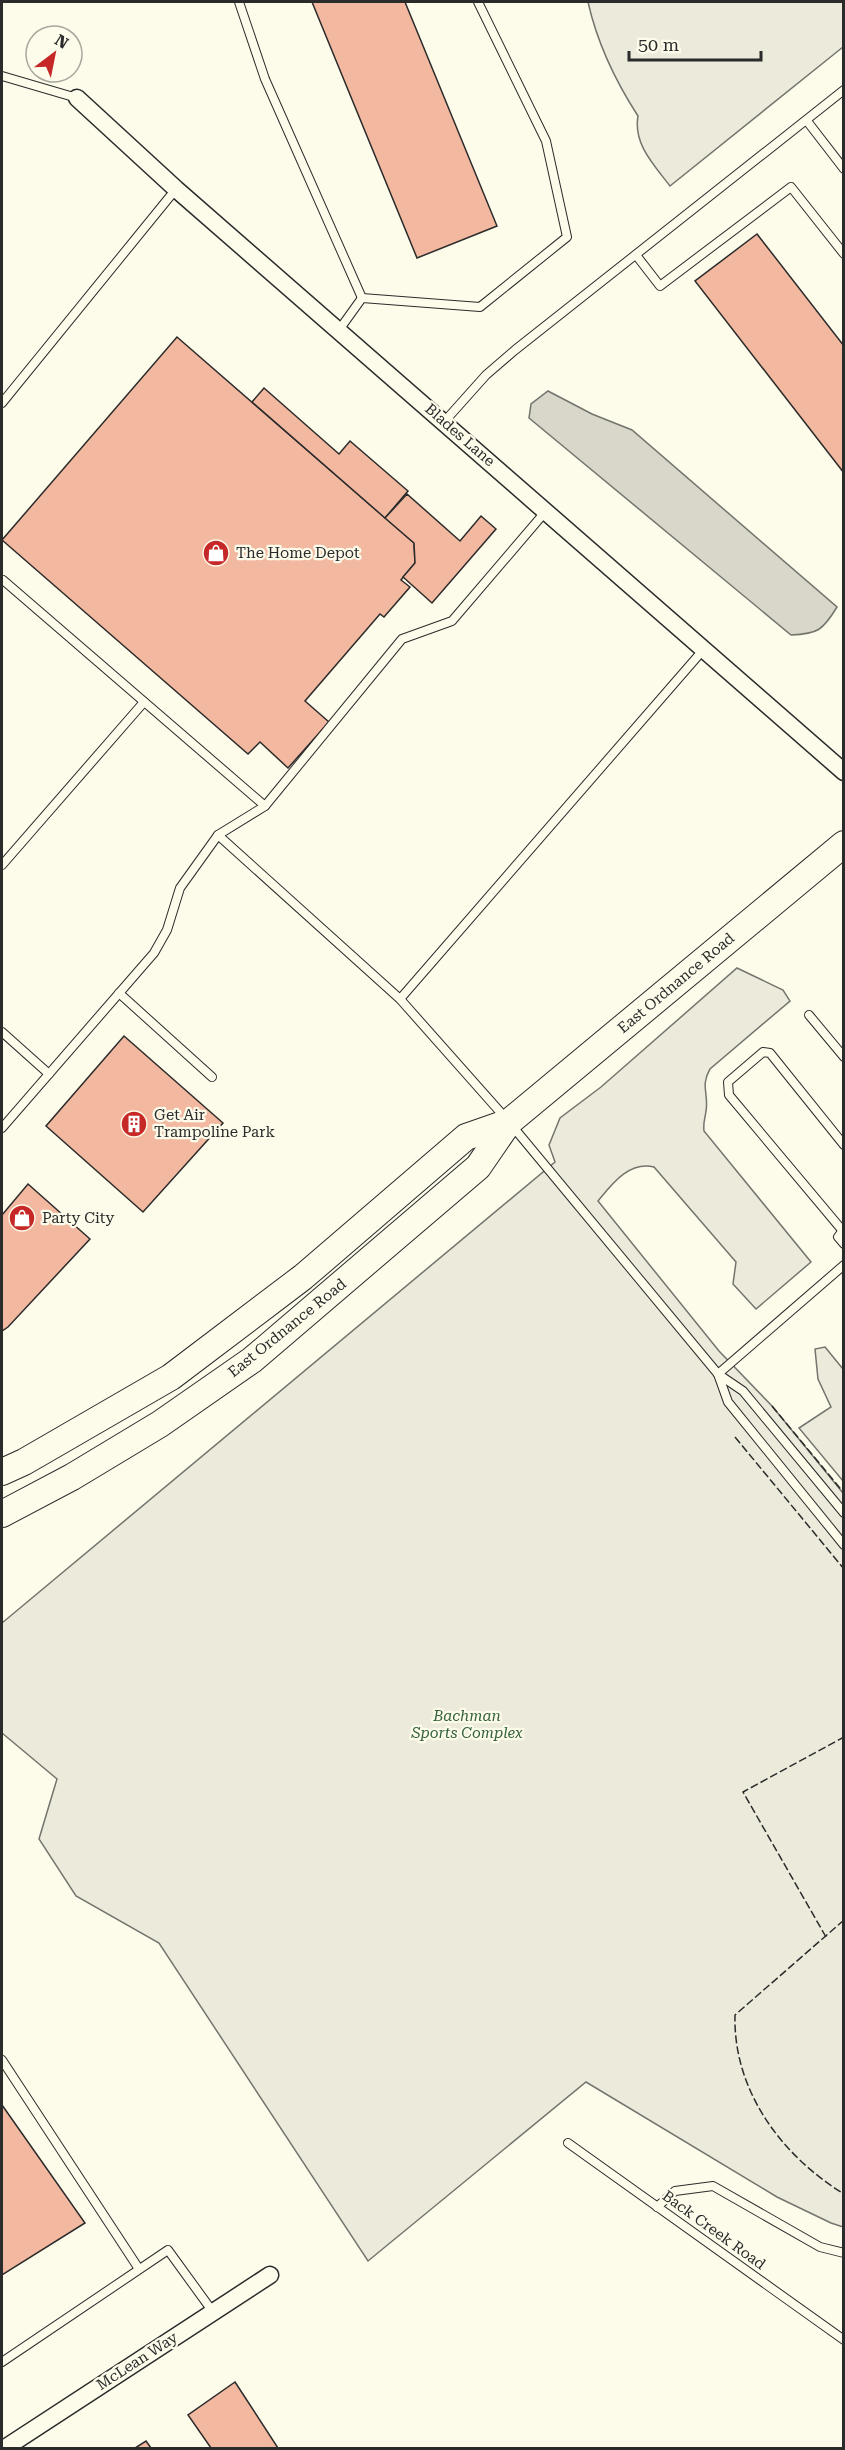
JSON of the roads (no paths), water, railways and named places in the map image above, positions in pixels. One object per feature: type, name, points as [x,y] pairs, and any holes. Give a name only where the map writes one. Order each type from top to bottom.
[{"type":"main road","name":"East Ordnance Road","points":[[2,1514],[72,1477],[160,1424],[252,1360],[478,1167],[509,1122],[843,844]]},
{"type":"main road","name":"East Ordnance Road","points":[[2,1472],[24,1462],[171,1377],[303,1277],[466,1137],[509,1122]]},
{"type":"street","name":"Blades Lane","points":[[77,98],[176,189],[843,772]]},
{"type":"street","name":"McLean Way","points":[[5,2448],[270,2275]]},
{"type":"lane","points":[[239,2],[265,80],[362,298]]},
{"type":"lane","points":[[362,298],[480,308],[567,237],[546,141],[478,2]]},
{"type":"lane","points":[[2,76],[77,98]]},
{"type":"lane","points":[[444,422],[486,375],[514,350],[807,121],[843,90]]},
{"type":"lane","points":[[807,121],[843,169]]},
{"type":"lane","points":[[636,255],[660,286],[791,187],[843,254]]},
{"type":"lane","points":[[2,403],[176,189]]},
{"type":"lane","points":[[339,330],[362,298]]},
{"type":"lane","points":[[2,1128],[154,953],[167,930],[180,888],[218,835],[265,806],[402,639],[452,621],[546,511]]},
{"type":"lane","points":[[2,580],[265,806]]},
{"type":"lane","points":[[400,999],[704,649]]},
{"type":"lane","points":[[2,865],[144,702]]},
{"type":"lane","points":[[218,835],[400,999],[509,1122],[718,1374],[743,1391],[843,1513]]},
{"type":"lane","points":[[119,993],[212,1077]]},
{"type":"lane","points":[[809,1015],[843,1058]]},
{"type":"lane","points":[[2,1032],[49,1074]]},
{"type":"lane","points":[[843,1144],[770,1053],[763,1052],[728,1082],[729,1095],[843,1230],[838,1237],[843,1244]]},
{"type":"lane","points":[[718,1374],[843,1265]]},
{"type":"lane","points":[[718,1374],[728,1402],[843,1545]]},
{"type":"lane","points":[[2,2060],[139,2269]]},
{"type":"lane","name":"Back Creek Road","points":[[568,2143],[843,2340]]},
{"type":"lane","points":[[657,2207],[675,2191],[713,2186],[820,2247],[843,2253]]},
{"type":"lane","points":[[2,2362],[168,2250],[213,2312]]},
{"type":"place","name":"The Home Depot","points":[[216,553]]},
{"type":"place","name":"Get Air Trampoline Park","points":[[134,1124]]},
{"type":"place","name":"Party City","points":[[22,1218]]},
{"type":"park label","name":"Bachman Sports Complex","points":[[467,1724]]}]
